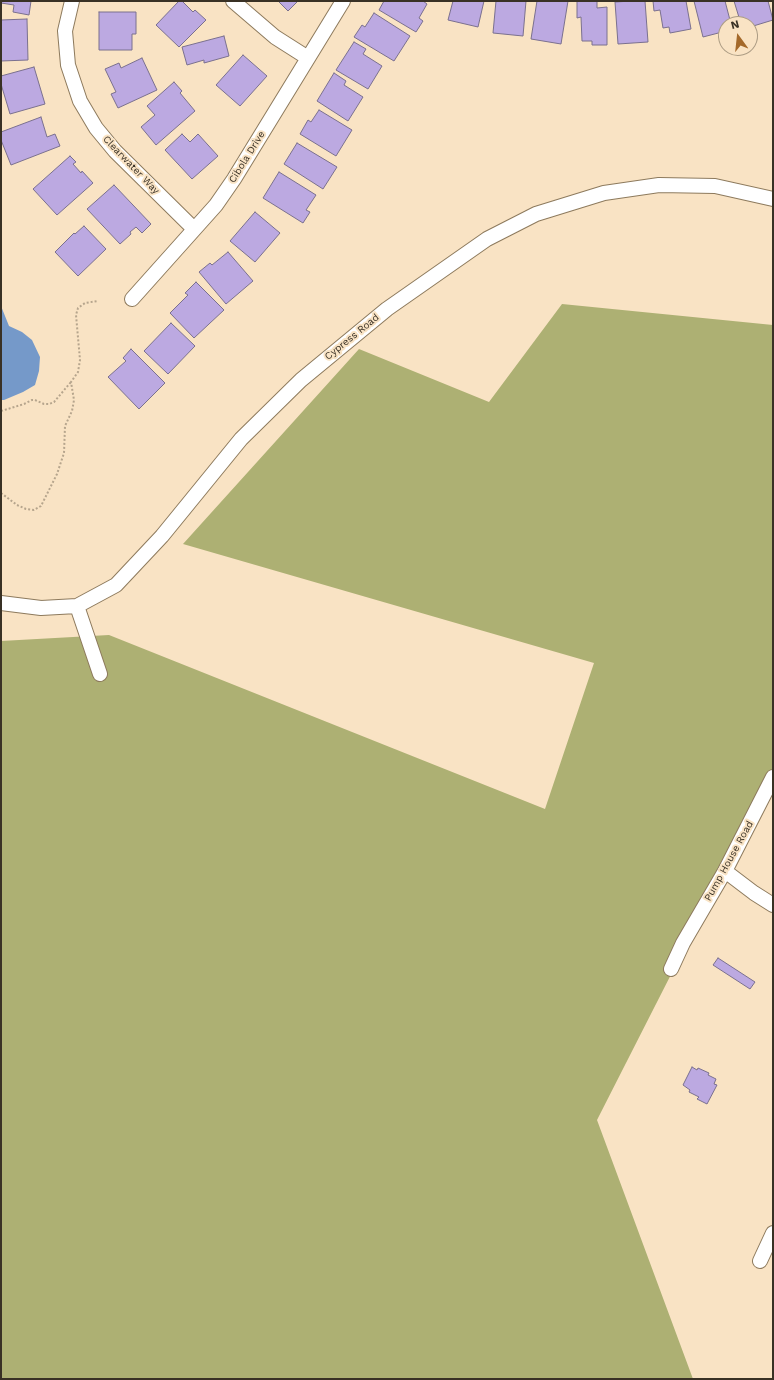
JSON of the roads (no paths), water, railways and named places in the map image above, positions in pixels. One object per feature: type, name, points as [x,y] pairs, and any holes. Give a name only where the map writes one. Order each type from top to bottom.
[{"type":"street","name":"Clearwater Way","points":[[72,1],[65,31],[68,65],[80,102],[96,128],[115,151],[194,229]]},
{"type":"street","points":[[233,1],[275,37],[308,58]]},
{"type":"street","name":"Cibola Drive","points":[[132,299],[216,204],[234,179],[343,1]]},
{"type":"street","name":"Cypress Road","points":[[1,603],[41,608],[77,606],[116,585],[162,536],[241,439],[301,380],[387,310],[487,238],[536,214],[604,193],[659,185],[715,186],[773,199]]},
{"type":"street","points":[[77,606],[100,674]]},
{"type":"street","name":"Pump House Road","points":[[671,969],[683,943],[725,870],[773,777]]},
{"type":"street","points":[[725,870],[754,893],[773,905]]},
{"type":"street","points":[[760,1261],[773,1232]]},
{"type":"water","points":[[1,306],[9,326],[22,332],[32,340],[40,357],[39,371],[35,385],[4,400],[1,400]]}]
